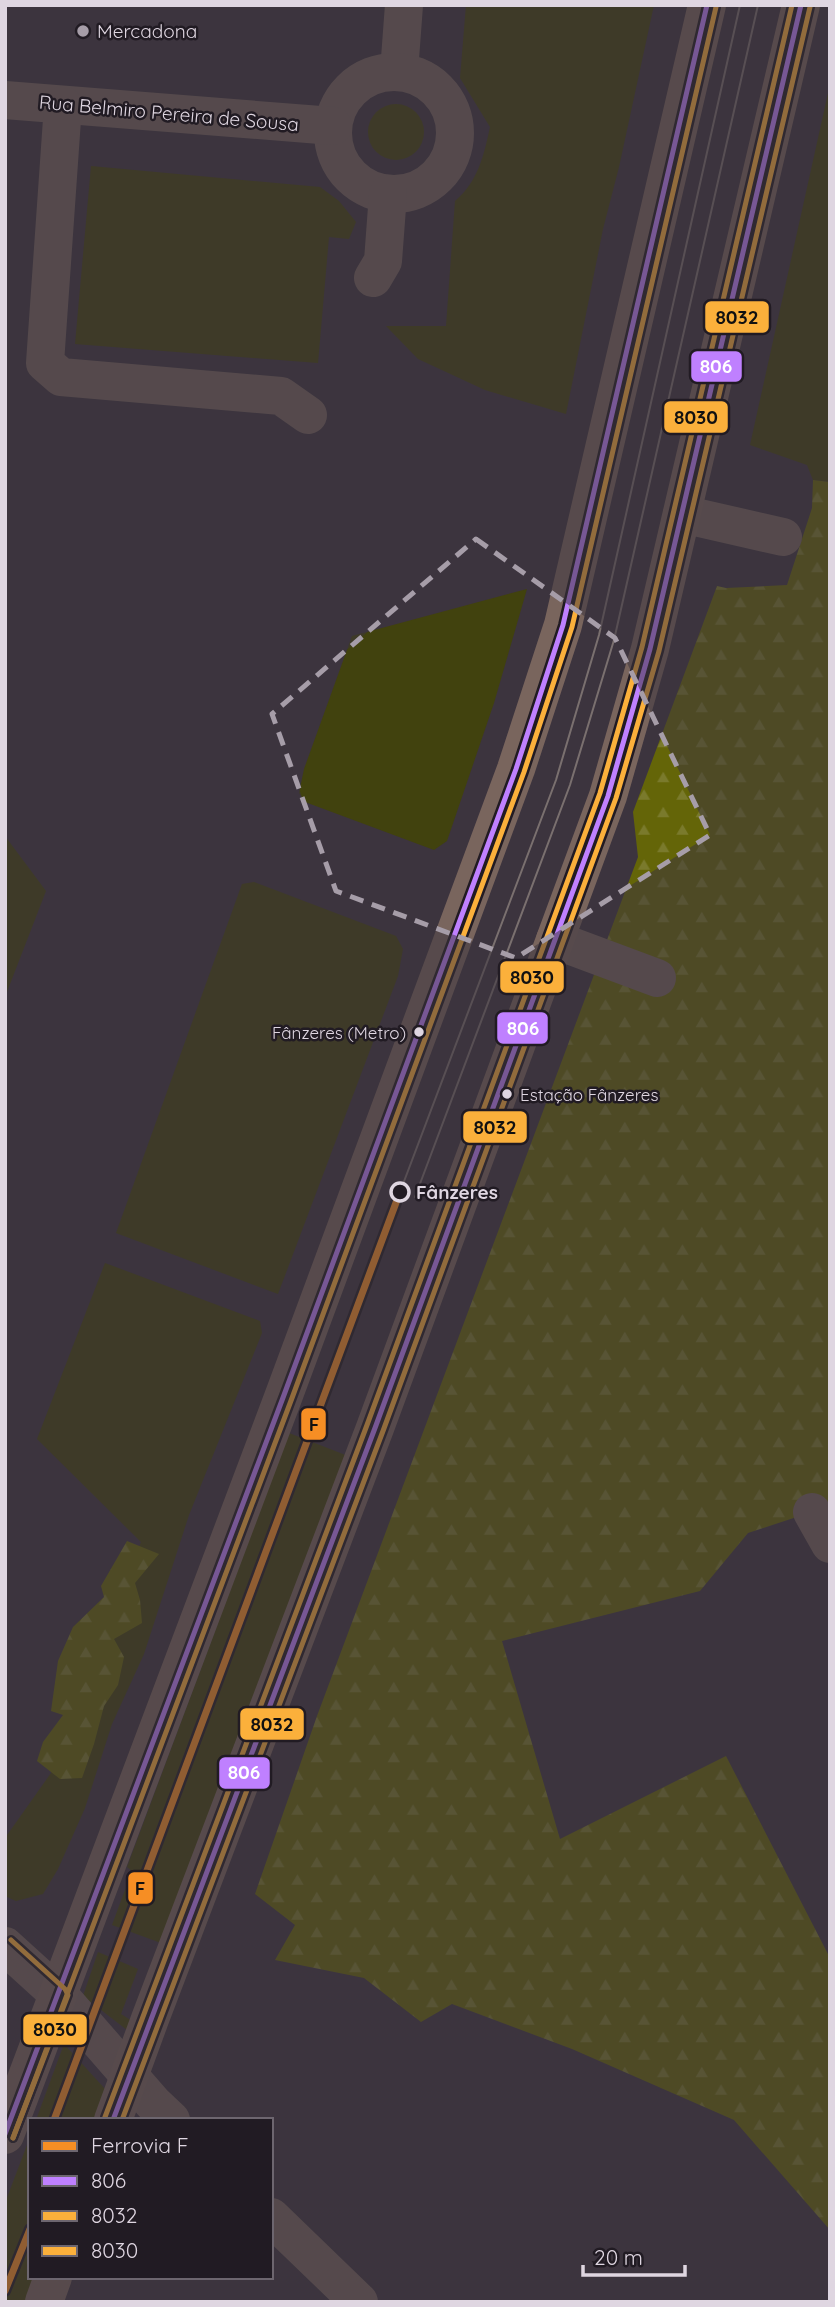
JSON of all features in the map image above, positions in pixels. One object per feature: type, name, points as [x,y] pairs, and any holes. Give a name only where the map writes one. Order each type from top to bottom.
[{"type":"main road","points":[[5,2136],[521,756],[563,625],[707,5]]},
{"type":"main road","points":[[114,2118],[380,1416],[608,796],[650,649],[801,5]]},
{"type":"main road","points":[[44,2302],[52,2279]]},
{"type":"street","points":[[398,72],[404,5]]},
{"type":"street","points":[[398,72],[418,76],[434,86],[447,101],[454,119],[455,138],[450,157],[433,179],[407,192],[388,194],[369,189],[353,178],[341,164],[334,145],[333,126],[337,108],[348,92],[362,80],[380,73],[398,72]]},
{"type":"street","name":"Rua Belmiro Pereira de Sousa","points":[[5,100],[333,126]]},
{"type":"street","points":[[63,105],[45,363],[61,377],[281,396],[309,415]]},
{"type":"street","points":[[373,278],[383,261],[388,194]]},
{"type":"street","points":[[682,514],[783,537]]},
{"type":"street","points":[[555,940],[657,978]]},
{"type":"street","points":[[5,1946],[59,1995],[153,2104],[169,2118]]},
{"type":"street","points":[[273,2219],[359,2302]]},
{"type":"highlighted area","points":[[476,539],[615,638],[710,835],[516,958],[336,891],[272,714]]},
{"type":"shaded area","points":[[466,5],[654,5],[603,229],[566,414],[485,390],[418,359],[386,326],[446,326],[455,201],[475,177],[490,127],[460,78]]},
{"type":"shaded area","points":[[830,84],[830,482],[813,480],[807,465],[750,445]]},
{"type":"shaded area","points":[[396,104],[407,106],[416,112],[422,121],[422,143],[416,152],[407,158],[396,160],[385,158],[376,152],[370,143],[368,132],[370,121],[376,112],[385,106]]},
{"type":"shaded area","points":[[91,166],[320,187],[339,201],[356,222],[349,239],[329,237],[318,363],[75,344]]},
{"type":"shaded area","points":[[527,589],[494,703],[447,841],[434,850],[305,802],[299,793],[304,769],[352,636]]},
{"type":"shaded area","points":[[5,836],[46,891],[5,997]]},
{"type":"shaded area","points":[[254,882],[396,936],[403,949],[398,976],[278,1294],[116,1233],[242,884]]},
{"type":"shaded area","points":[[105,1263],[260,1321],[262,1333],[189,1515],[144,1654],[112,1724],[85,1808],[58,1869],[43,1894],[16,1901],[5,1896],[5,1838],[51,1773],[141,1542],[37,1439]]},
{"type":"shaded area","points":[[289,1433],[348,1456],[161,1943],[112,1925],[132,1871],[127,1867]]},
{"type":"shaded area","points":[[98,1952],[138,1969],[121,2014],[132,2021],[127,2030],[83,1996]]},
{"type":"shaded area","points":[[64,2044],[106,2090],[96,2118],[37,2118]]},
{"type":"shaded area","points":[[28,2142],[28,2279],[34,2279],[26,2302],[5,2302],[5,2203]]},
{"type":"green space","points":[[813,480],[830,482],[830,1501],[812,1512],[748,1533],[700,1591],[502,1641],[560,1839],[726,1756],[830,1958],[830,2230],[734,2120],[572,2049],[452,2004],[421,2022],[364,1978],[275,1960],[295,1925],[255,1894],[317,1716],[638,857],[633,812],[717,586],[726,588],[787,585],[812,508]]},
{"type":"green space","points":[[127,1541],[159,1554],[135,1583],[142,1623],[114,1639],[124,1657],[118,1685],[104,1706],[82,1778],[60,1779],[37,1761],[43,1742],[63,1715],[51,1711],[58,1661],[73,1627],[104,1597],[101,1586]]},
{"type":"tram line","points":[[400,1192],[556,780],[599,635],[740,5]]},
{"type":"tram line","points":[[415,1197],[570,785],[614,640],[758,5]]},
{"type":"rail line","name":"F","points":[[55,2118],[400,1192]]},
{"type":"rail line","name":"F","points":[[5,2291],[28,2234]]},
{"type":"transit line","name":"806","points":[[5,2134],[284,1395],[516,769],[563,625],[707,5]]},
{"type":"transit line","name":"8030","points":[[105,2117],[367,1425],[600,793],[642,647],[792,5]]},
{"type":"transit line","name":"806","points":[[114,2118],[375,1428],[608,796],[650,649],[801,5]]},
{"type":"transit line","name":"8032","points":[[13,2138],[524,772],[572,627],[716,7]]},
{"type":"transit line","name":"8032","points":[[123,2118],[383,1431],[616,798],[659,651],[810,7]]},
{"type":"transit line","name":"8030","points":[[11,1940],[65,1989],[68,1995],[13,2138]]},
{"type":"place","name":"Mercadona","points":[[83,31]]},
{"type":"place","name":"Fânzeres (Metro)","points":[[419,1032]]},
{"type":"place","name":"Estação Fânzeres","points":[[507,1094]]},
{"type":"place","name":"Fânzeres","points":[[400,1192]]}]
